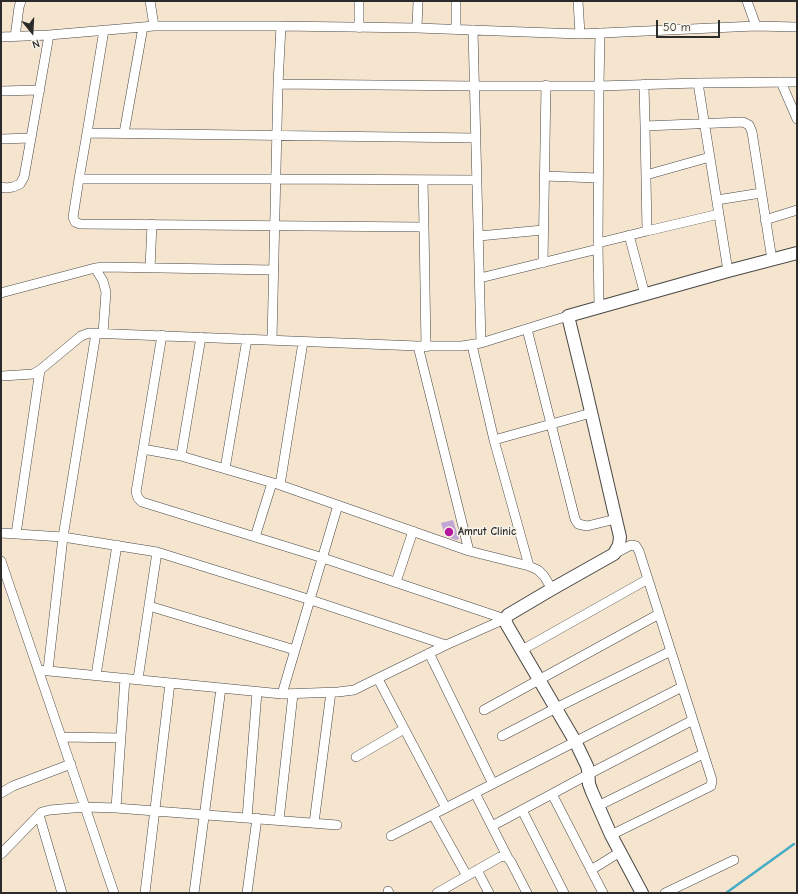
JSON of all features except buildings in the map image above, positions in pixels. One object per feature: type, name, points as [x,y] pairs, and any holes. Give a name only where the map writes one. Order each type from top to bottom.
[{"type":"street","points":[[16,36],[21,1]]},
{"type":"street","points":[[359,1],[359,28]]},
{"type":"street","points":[[417,28],[418,1]]},
{"type":"street","points":[[456,1],[456,30]]},
{"type":"street","points":[[578,1],[580,34]]},
{"type":"street","points":[[747,1],[756,26]]},
{"type":"street","points":[[149,3],[154,26]]},
{"type":"street","points":[[1,37],[49,35],[154,26],[417,28],[580,34],[756,26],[797,27]]},
{"type":"street","points":[[272,340],[278,84],[281,26]]},
{"type":"street","points":[[124,133],[142,27]]},
{"type":"street","points":[[104,30],[73,217],[75,222],[80,224],[424,227]]},
{"type":"street","points":[[473,30],[481,343]]},
{"type":"street","points":[[599,308],[598,178],[600,33]]},
{"type":"street","points":[[1,187],[13,187],[20,184],[24,178],[49,35]]},
{"type":"street","points":[[781,82],[797,119]]},
{"type":"street","points":[[278,84],[599,86],[797,82]]},
{"type":"street","points":[[698,83],[728,271]]},
{"type":"street","points":[[644,84],[647,231]]},
{"type":"street","points":[[543,263],[546,86]]},
{"type":"street","points":[[1,91],[40,90]]},
{"type":"street","points":[[645,126],[743,122],[749,125],[752,132],[772,260]]},
{"type":"street","points":[[87,133],[476,138]]},
{"type":"street","points":[[1,139],[32,138]]},
{"type":"street","points":[[646,175],[710,157]]},
{"type":"street","points":[[544,176],[598,178]]},
{"type":"street","points":[[79,179],[477,180]]},
{"type":"street","points":[[423,180],[424,227],[422,346],[469,551]]},
{"type":"street","points":[[717,200],[761,193]]},
{"type":"street","points":[[765,220],[797,210]]},
{"type":"street","points":[[480,278],[543,263],[629,235],[719,214]]},
{"type":"street","points":[[150,268],[152,224]]},
{"type":"street","points":[[478,236],[543,230]]},
{"type":"street","points":[[629,235],[645,295]]},
{"type":"street","points":[[1,377],[33,374],[40,370],[81,336],[89,333],[422,346],[472,345],[568,316],[728,271],[797,254]]},
{"type":"street","points":[[1,293],[104,267],[274,270]]},
{"type":"street","points":[[48,670],[64,537],[106,292],[96,268]]},
{"type":"street","points":[[568,316],[620,537],[619,546],[614,554]]},
{"type":"street","points":[[527,329],[575,519],[578,524],[587,526],[616,519]]},
{"type":"street","points":[[162,335],[136,492],[138,498],[142,502],[323,558],[505,619]]},
{"type":"street","points":[[181,456],[201,337]]},
{"type":"street","points":[[225,470],[247,339]]},
{"type":"street","points":[[255,537],[276,484],[303,342]]},
{"type":"street","points":[[472,345],[494,440],[529,566]]},
{"type":"street","points":[[16,534],[40,370]]},
{"type":"street","points":[[494,440],[591,413]]},
{"type":"street","points":[[143,449],[181,456],[276,484],[469,551],[529,566],[538,570],[544,576],[552,589]]},
{"type":"street","points":[[282,694],[338,505]]},
{"type":"street","points":[[396,582],[413,531]]},
{"type":"street","points":[[1,533],[64,537],[157,552],[446,645]]},
{"type":"street","points":[[39,670],[282,694],[346,692],[378,679],[446,645],[505,619],[508,614],[614,554],[631,545],[636,546],[639,550],[712,780],[711,786],[611,835]]},
{"type":"street","points":[[96,675],[117,546]]},
{"type":"street","points":[[138,679],[157,552]]},
{"type":"street","points":[[1,561],[114,893]]},
{"type":"street","points":[[522,650],[648,579]]},
{"type":"street","points":[[149,606],[295,650]]},
{"type":"street","points":[[484,710],[659,614]]},
{"type":"street","points":[[505,619],[507,625],[575,742],[587,766],[591,788],[598,806],[611,835],[642,893]]},
{"type":"street","points":[[502,736],[671,651]]},
{"type":"street","points":[[429,654],[493,784]]},
{"type":"street","points":[[116,808],[125,678]]},
{"type":"street","points":[[378,679],[446,808]]},
{"type":"street","points":[[145,893],[170,682]]},
{"type":"street","points":[[392,836],[682,687]]},
{"type":"street","points":[[194,893],[221,688]]},
{"type":"street","points":[[246,818],[257,692]]},
{"type":"street","points":[[314,823],[331,692]]},
{"type":"street","points":[[279,820],[293,694]]},
{"type":"street","points":[[492,826],[693,720]]},
{"type":"street","points":[[356,757],[404,728]]},
{"type":"street","points":[[62,737],[121,738]]},
{"type":"street","points":[[598,806],[703,754]]},
{"type":"street","points":[[1,793],[13,786],[71,764]]},
{"type":"street","points":[[475,793],[527,893]]},
{"type":"street","points":[[552,794],[603,893]]},
{"type":"street","points":[[1,854],[42,812],[50,810],[85,807],[116,808],[337,824]]},
{"type":"street","points":[[522,810],[564,893]]},
{"type":"street","points":[[39,815],[62,893]]},
{"type":"street","points":[[432,815],[467,876]]},
{"type":"street","points":[[247,893],[257,818]]},
{"type":"street","points":[[591,870],[620,852]]},
{"type":"street","points":[[437,893],[452,889],[467,876],[500,857],[505,856],[508,858]]},
{"type":"street","points":[[665,893],[734,860]]},
{"type":"street","points":[[477,870],[489,893]]},
{"type":"waterway","points":[[726,893],[794,844]]},
{"type":"place","name":"Amrut Clinic","points":[[449,532]]}]
